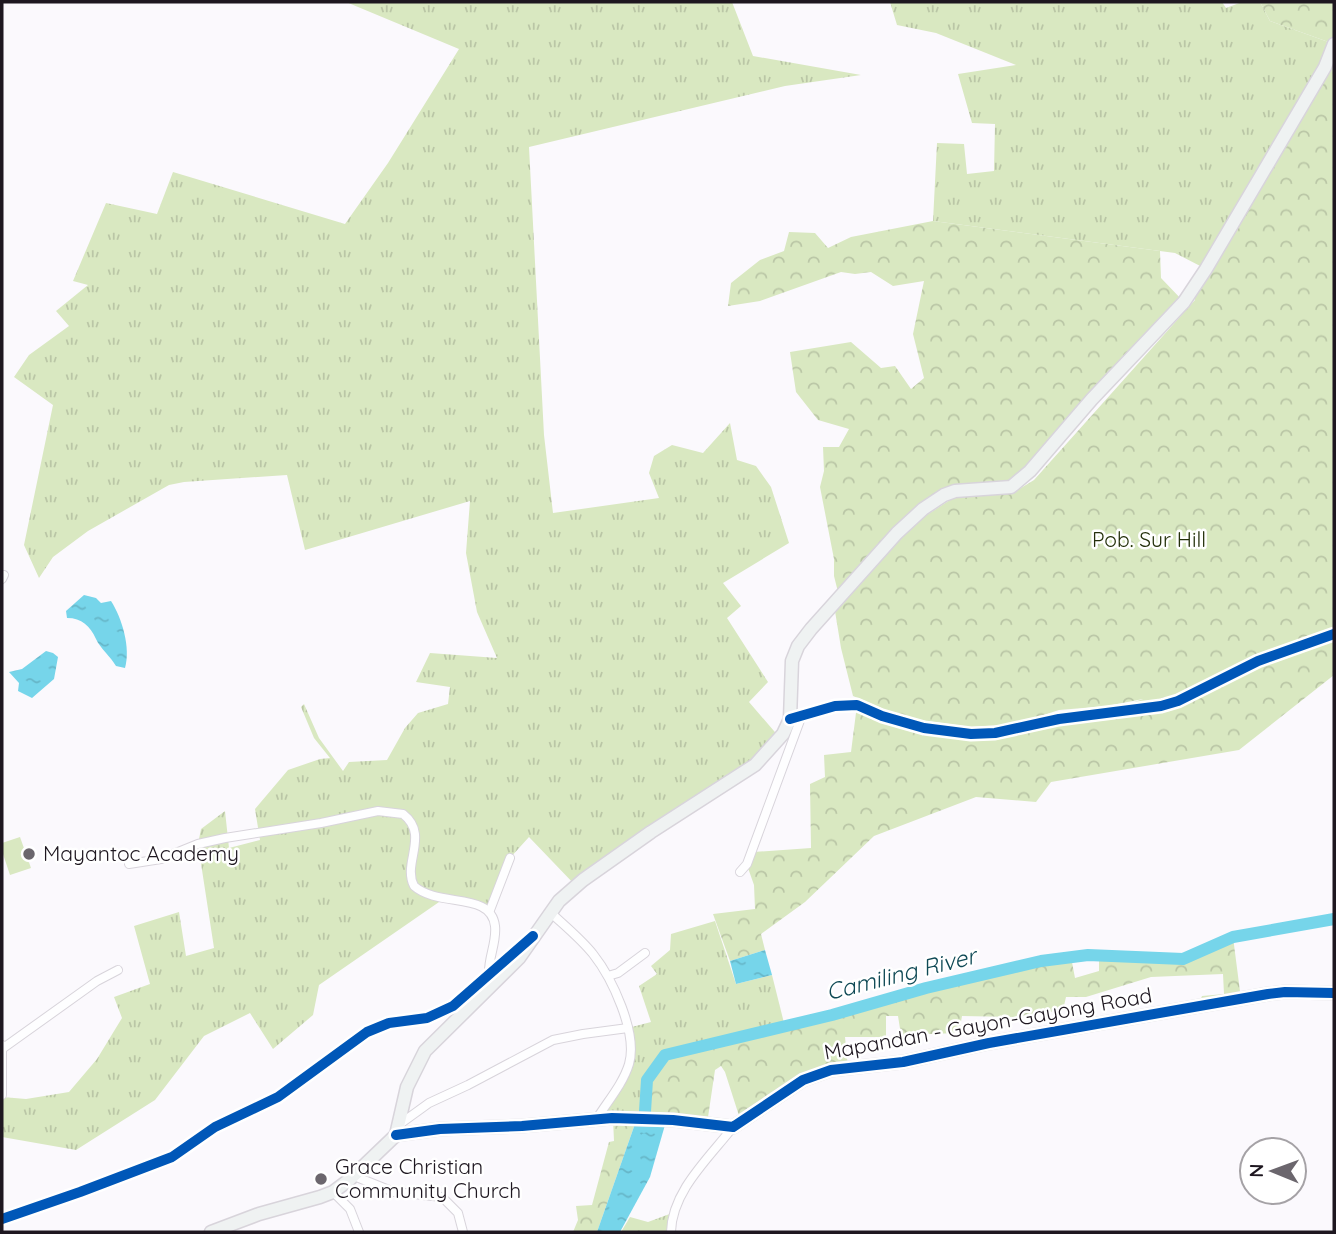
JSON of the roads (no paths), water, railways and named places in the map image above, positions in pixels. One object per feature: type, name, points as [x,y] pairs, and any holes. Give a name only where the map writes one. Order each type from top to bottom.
[{"type":"main road","points":[[211,1232],[259,1214],[333,1192],[354,1176],[398,1129],[407,1087],[425,1051],[519,958],[559,901],[583,880],[651,832],[756,764],[796,717],[790,670],[798,646],[839,596],[897,533],[923,509],[944,495],[968,488],[1006,488],[1016,484],[1184,302],[1206,270],[1318,78],[1334,44]]},
{"type":"main road","name":"Mapandan - Gayon-Gayong Road","points":[[733,1127],[803,1080],[831,1070],[903,1062],[989,1043],[1268,994],[1334,993]]},
{"type":"main road","points":[[398,1129],[440,1129],[612,1118],[733,1127]]},
{"type":"street","points":[[740,872],[747,864],[796,717],[846,704],[857,705],[933,730],[971,734],[995,733],[1059,719],[1169,703],[1258,661],[1334,634]]},
{"type":"street","points":[[129,864],[161,859],[198,844],[225,838],[378,811],[403,814],[413,824],[415,852],[410,871],[414,886],[430,897],[477,904],[490,910],[494,917],[496,934],[489,961],[489,974]]},
{"type":"street","points":[[490,910],[510,858]]},
{"type":"street","points":[[551,912],[590,951],[608,976],[628,1028],[631,1050],[629,1064],[596,1120]]},
{"type":"street","points":[[2,1219],[53,1203],[172,1157],[215,1127],[278,1097],[367,1032],[389,1023],[437,1014],[460,1000],[533,936]]},
{"type":"street","points":[[608,976],[618,973],[645,953]]},
{"type":"street","points":[[2,1096],[2,1047],[97,981],[118,970]]},
{"type":"street","points":[[398,1129],[429,1103],[546,1043],[569,1036],[628,1028]]},
{"type":"street","points":[[671,1232],[675,1212],[690,1182],[733,1127]]},
{"type":"street","points":[[354,1176],[394,1192],[442,1197],[458,1213],[463,1232]]},
{"type":"street","points":[[333,1192],[350,1209],[359,1232]]},
{"type":"water","points":[[84,595],[96,598],[101,603],[111,601],[115,608],[126,642],[125,668],[116,666],[85,624],[77,619],[67,618],[66,611]]},
{"type":"water","points":[[46,651],[58,657],[54,679],[32,698],[18,691],[19,683],[9,672],[22,669]]},
{"type":"water","points":[[765,950],[772,975],[736,984],[730,961]]},
{"type":"water","points":[[636,1121],[665,1125],[650,1177],[620,1232],[597,1232]]},
{"type":"waterway","name":"Camiling River","points":[[644,1127],[647,1080],[665,1055],[1041,961],[1088,955],[1183,959],[1233,937],[1334,919]]},
{"type":"place","name":"Mayantoc Academy","points":[[29,854]]},
{"type":"place","name":"Grace Christian Community Church","points":[[321,1179]]},
{"type":"park label","name":"Pob. Sur Hill","points":[[1149,540]]}]
